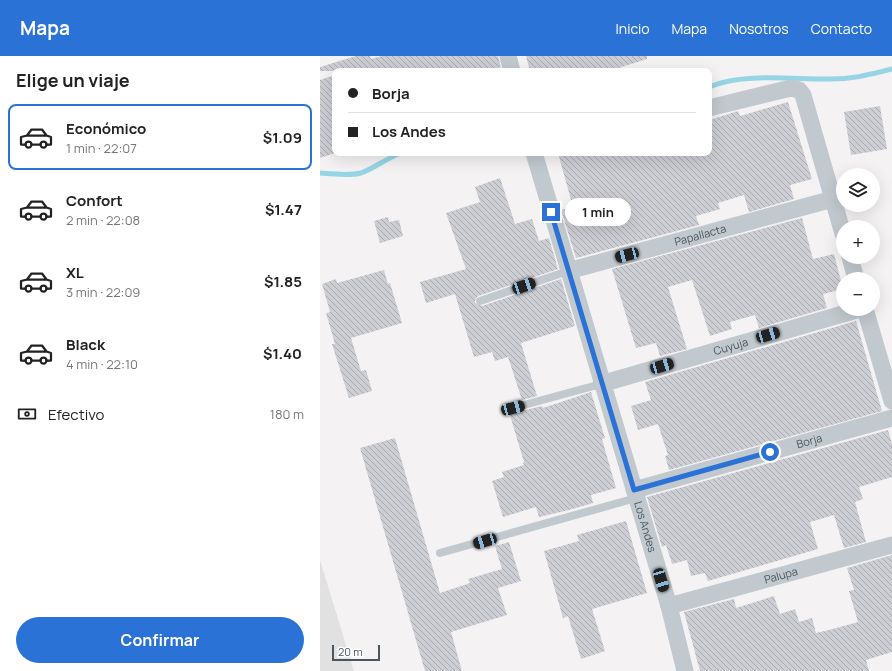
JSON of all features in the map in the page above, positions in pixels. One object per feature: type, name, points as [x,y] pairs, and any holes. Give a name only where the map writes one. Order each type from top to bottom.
[{"type":"street","points":[[508,56],[511,68]]},
{"type":"street","points":[[712,107],[791,88],[798,90],[803,95],[839,220]]},
{"type":"street","name":"Los Andes","points":[[535,156],[601,384],[669,606],[685,671]]},
{"type":"street","name":"Papallacta","points":[[568,271],[833,199]]},
{"type":"street","name":"Cuyuja","points":[[601,384],[836,316]]},
{"type":"street","points":[[867,316],[892,401]]},
{"type":"street","name":"Borja","points":[[635,494],[892,418]]},
{"type":"street","name":"Palupa","points":[[669,606],[892,545]]},
{"type":"lane","points":[[480,300],[568,271]]},
{"type":"lane","points":[[513,408],[601,384]]},
{"type":"lane","points":[[440,553],[635,494]]},
{"type":"shaded area","points":[[320,560],[354,671],[320,671]]},
{"type":"building","points":[[356,56],[370,56],[371,59],[382,56],[498,56],[501,67],[332,68],[332,71],[320,71],[320,67]]},
{"type":"building","points":[[526,56],[647,56],[647,59],[618,68],[529,68]]},
{"type":"building","points":[[332,76],[332,154],[320,158],[320,80]]},
{"type":"building","points":[[788,102],[812,179],[790,185],[794,199],[749,212],[744,195],[718,203],[720,209],[696,216],[699,225],[576,258],[561,210],[573,207],[559,156],[712,156],[712,119],[738,111],[740,116]]},
{"type":"building","points":[[880,106],[887,149],[851,155],[844,112]]},
{"type":"building","points":[[500,178],[515,224],[532,219],[539,241],[549,238],[558,269],[478,296],[475,303],[482,306],[561,279],[575,326],[521,343],[537,396],[522,400],[508,357],[495,361],[492,352],[474,357],[455,294],[426,303],[420,282],[466,269],[446,213],[480,202],[475,187]]},
{"type":"building","points":[[388,217],[389,222],[399,220],[403,236],[380,243],[374,221]]},
{"type":"building","points":[[802,218],[813,259],[834,254],[839,272],[836,272],[836,291],[823,294],[827,308],[759,328],[755,315],[730,322],[732,329],[710,336],[692,280],[668,287],[687,349],[660,356],[656,343],[636,348],[612,269]]},
{"type":"building","points":[[384,270],[388,284],[390,283],[402,323],[351,338],[361,371],[366,370],[372,391],[349,398],[332,344],[335,344],[326,313],[330,312],[322,284],[336,279],[337,283]]},
{"type":"building","points":[[856,321],[882,411],[669,470],[665,456],[668,455],[658,424],[638,430],[631,406],[651,400],[645,382]]},
{"type":"building","points":[[591,392],[605,438],[602,439],[616,488],[591,495],[593,503],[569,510],[539,517],[536,507],[503,517],[492,481],[504,477],[502,472],[524,465],[509,412],[514,413],[542,406],[543,408]]},
{"type":"building","points":[[888,430],[892,444],[892,477],[859,487],[863,499],[855,502],[866,542],[844,548],[834,515],[810,522],[818,549],[708,581],[705,573],[691,576],[687,560],[672,564],[666,545],[662,547],[647,497]]},
{"type":"building","points":[[395,438],[440,593],[470,583],[468,579],[502,569],[495,546],[509,542],[521,581],[498,588],[507,615],[451,632],[462,671],[425,671],[360,448]]},
{"type":"building","points":[[626,521],[647,593],[592,609],[605,651],[581,659],[568,616],[563,618],[544,551],[579,541],[577,535]]},
{"type":"building","points":[[892,555],[892,652],[866,660],[869,671],[700,671],[684,612],[734,599],[736,608],[774,596],[780,614],[795,609],[799,622],[812,618],[816,633],[829,630],[858,622],[849,591],[854,590],[847,568]]},
{"type":"waterway","points":[[712,86],[751,78],[842,79],[892,69]]},
{"type":"waterway","points":[[320,173],[346,175],[361,173],[395,156]]},
{"type":"route","points":[[551,212],[601,384],[634,490],[770,452]]}]
